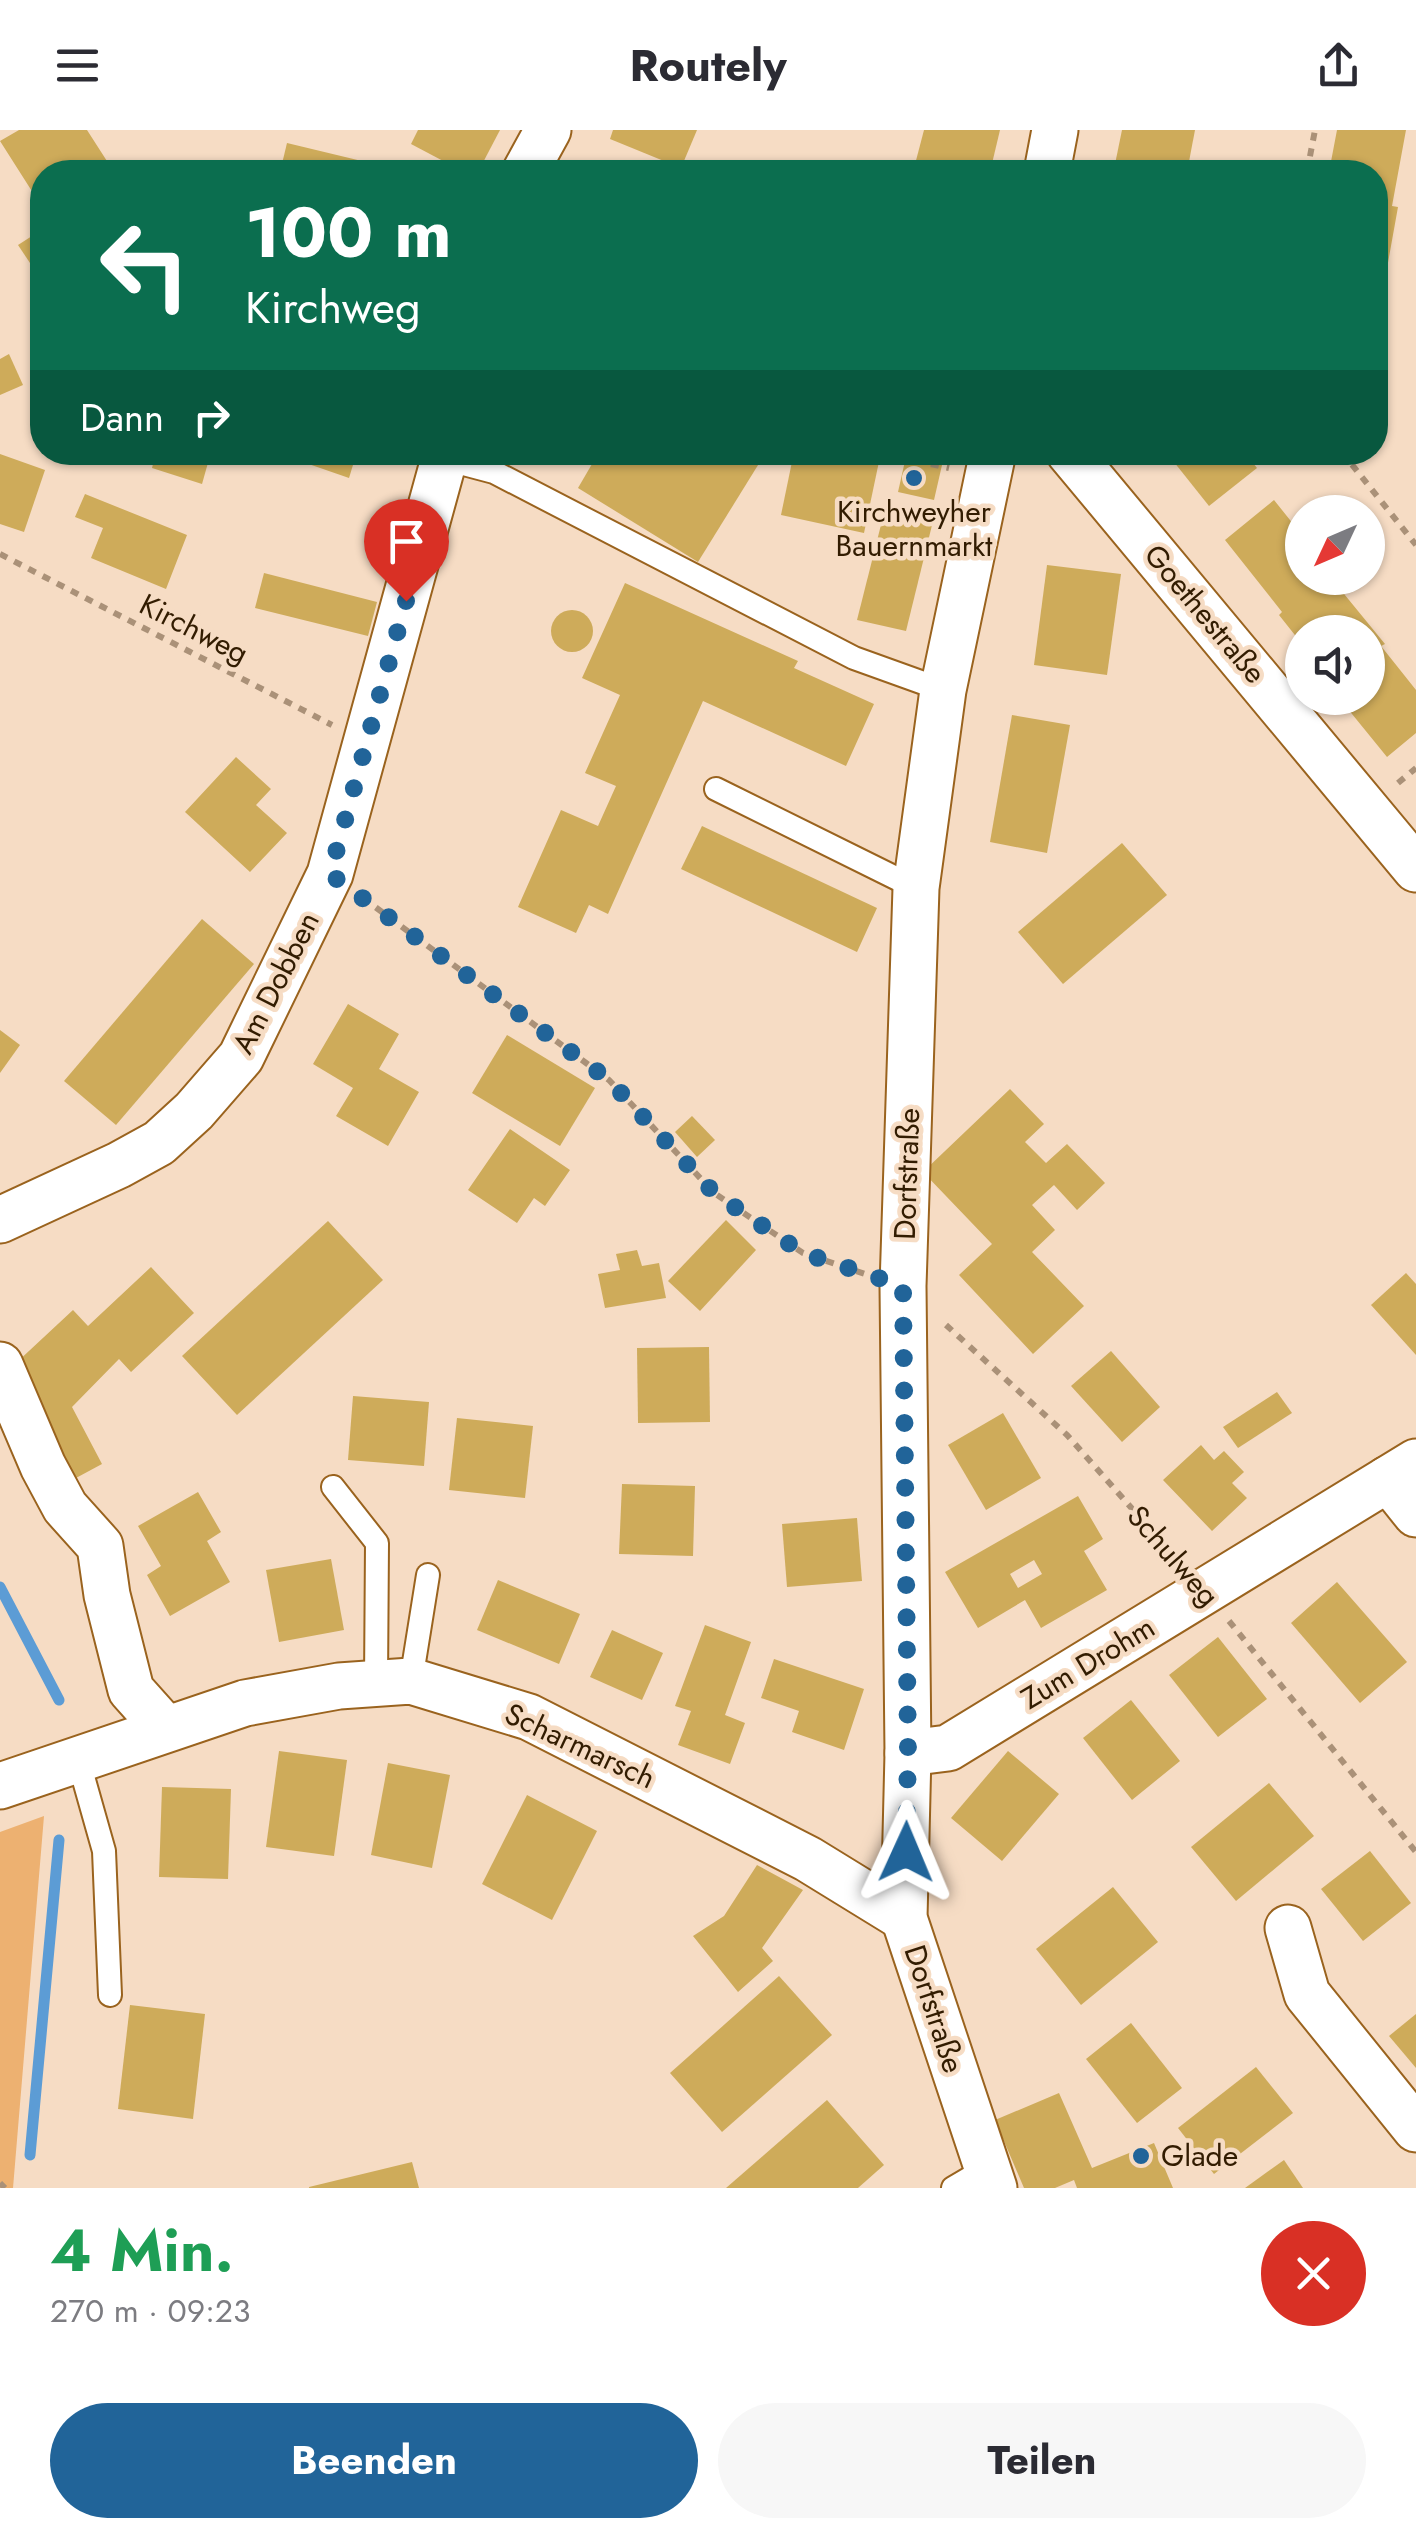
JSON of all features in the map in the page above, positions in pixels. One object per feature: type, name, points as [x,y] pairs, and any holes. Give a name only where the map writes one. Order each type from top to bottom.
[{"type":"street","points":[[532,160],[548,130]]},
{"type":"street","points":[[1049,160],[1055,130]]},
{"type":"street","name":"Am Dobben","points":[[0,1220],[159,1143],[194,1111],[241,1057],[330,874],[444,465]]},
{"type":"street","name":"Dorfstraße","points":[[978,2181],[904,1918],[908,1753],[903,1286],[916,888],[944,690],[990,465]]},
{"type":"street","name":"Goethestraße","points":[[1080,465],[1416,868]]},
{"type":"street","points":[[0,1366],[65,1507],[100,1546],[107,1595],[131,1690],[165,1728]]},
{"type":"street","points":[[1402,1470],[1416,1514]]},
{"type":"street","name":"Zum Drohm","points":[[908,1753],[948,1748],[1402,1470]]},
{"type":"street","name":"Scharmarsch","points":[[0,1786],[245,1703],[393,1681],[529,1717],[808,1859],[904,1918]]},
{"type":"street","points":[[1288,1928],[1307,1994],[1416,2129]]},
{"type":"lane","points":[[473,465],[494,472],[854,658],[944,690]]},
{"type":"lane","points":[[716,789],[916,888]]},
{"type":"lane","points":[[333,1487],[377,1543],[393,1681]]},
{"type":"lane","points":[[393,1681],[428,1575]]},
{"type":"lane","points":[[78,1759],[104,1851],[110,1995]]},
{"type":"path","points":[[1309,160],[1315,130]]},
{"type":"path","points":[[1352,465],[1416,545]]},
{"type":"path","name":"Kirchweg","points":[[0,554],[368,743]]},
{"type":"path","points":[[330,874],[609,1080],[714,1193],[803,1253],[903,1286]]},
{"type":"path","name":"Schulweg","points":[[903,1286],[1066,1435],[1206,1591],[1416,1852]]},
{"type":"shaded area","points":[[44,1816],[13,2188],[0,2188],[0,1832]]},
{"type":"building","points":[[19,130],[87,130],[106,160],[30,160],[30,188],[0,141]]},
{"type":"building","points":[[418,130],[500,130],[484,160],[441,160],[411,144]]},
{"type":"building","points":[[613,130],[697,130],[684,160],[661,160],[610,139]]},
{"type":"building","points":[[924,130],[1000,130],[993,160],[916,160]]},
{"type":"building","points":[[1122,130],[1195,130],[1189,160],[1116,160]]},
{"type":"building","points":[[1337,130],[1406,130],[1392,206],[1398,207],[1388,263],[1388,160],[1331,160]]},
{"type":"building","points":[[287,143],[358,160],[283,160]]},
{"type":"building","points":[[30,237],[30,263],[18,245]]},
{"type":"building","points":[[9,354],[23,385],[0,395],[0,359]]},
{"type":"building","points":[[0,454],[45,470],[24,532],[0,524]]},
{"type":"building","points":[[153,465],[207,465],[202,484],[152,468]]},
{"type":"building","points":[[312,465],[353,465],[349,478]]},
{"type":"building","points":[[591,465],[758,465],[698,562],[578,488]]},
{"type":"building","points":[[791,465],[878,465],[864,533],[781,515]]},
{"type":"building","name":"Kirchweyher Bauernmarkt","points":[[904,465],[942,465],[934,500],[898,492]]},
{"type":"building","points":[[1176,465],[1255,465],[1257,468],[1209,506]]},
{"type":"building","points":[[85,494],[187,535],[166,589],[91,558],[103,528],[75,517]]},
{"type":"building","points":[[1274,500],[1285,514],[1285,595],[1345,595],[1361,615],[1285,615],[1285,623],[1279,615],[1282,612],[1225,540]]},
{"type":"building","points":[[885,509],[933,521],[906,631],[857,620]]},
{"type":"building","points":[[1047,565],[1121,574],[1107,675],[1034,665]]},
{"type":"building","points":[[264,573],[377,602],[368,636],[255,608]]},
{"type":"building","points":[[625,583],[798,661],[794,668],[874,704],[846,766],[703,701],[608,914],[589,905],[576,933],[518,907],[561,810],[598,826],[616,786],[585,773],[620,695],[582,678]]},
{"type":"building","points":[[572,610],[587,616],[593,631],[587,646],[572,652],[557,646],[551,631],[557,616]]},
{"type":"building","points":[[1385,651],[1416,690],[1416,733],[1387,757],[1353,715],[1385,715]]},
{"type":"building","points":[[1012,715],[1070,725],[1047,853],[990,842]]},
{"type":"building","points":[[236,757],[271,789],[256,805],[287,833],[250,872],[185,812]]},
{"type":"building","points":[[702,826],[877,908],[857,952],[681,869]]},
{"type":"building","points":[[1122,843],[1167,895],[1063,984],[1018,932]]},
{"type":"building","points":[[202,919],[254,964],[116,1125],[64,1081]]},
{"type":"building","points":[[348,1004],[399,1034],[379,1069],[419,1092],[388,1146],[336,1116],[353,1088],[313,1064]]},
{"type":"building","points":[[0,1030],[20,1045],[0,1073]]},
{"type":"building","points":[[507,1035],[595,1088],[560,1146],[472,1093]]},
{"type":"building","points":[[1010,1089],[1044,1124],[1025,1142],[1046,1163],[1067,1144],[1105,1183],[1077,1210],[1054,1185],[1032,1205],[1055,1230],[1032,1252],[1084,1306],[1033,1354],[959,1275],[992,1244],[923,1172]]},
{"type":"building","points":[[692,1116],[715,1140],[697,1157],[675,1132]]},
{"type":"building","points":[[510,1129],[570,1170],[545,1206],[534,1198],[517,1223],[468,1190]]},
{"type":"building","points":[[726,1220],[756,1250],[700,1311],[668,1281]]},
{"type":"building","points":[[328,1221],[383,1280],[237,1415],[182,1356]]},
{"type":"building","points":[[637,1250],[642,1266],[659,1263],[666,1298],[605,1308],[598,1274],[620,1270],[616,1254]]},
{"type":"building","points":[[151,1267],[194,1313],[131,1372],[119,1359],[72,1407],[102,1464],[76,1478],[15,1364],[73,1310],[88,1326]]},
{"type":"building","points":[[1406,1273],[1416,1284],[1416,1355],[1371,1305]]},
{"type":"building","points":[[709,1347],[710,1422],[638,1423],[637,1348]]},
{"type":"building","points":[[1111,1351],[1160,1407],[1122,1442],[1071,1386]]},
{"type":"building","points":[[1277,1392],[1292,1413],[1238,1448],[1223,1427]]},
{"type":"building","points":[[353,1396],[429,1402],[424,1466],[348,1460]]},
{"type":"building","points":[[1003,1413],[1041,1478],[986,1510],[948,1445]]},
{"type":"building","points":[[457,1418],[533,1426],[525,1498],[449,1490]]},
{"type":"building","points":[[1201,1445],[1214,1460],[1224,1451],[1244,1472],[1232,1483],[1247,1498],[1212,1531],[1163,1480]]},
{"type":"building","points":[[622,1484],[695,1486],[693,1556],[619,1554]]},
{"type":"building","points":[[198,1492],[221,1532],[207,1541],[230,1582],[170,1616],[147,1575],[161,1566],[138,1526]]},
{"type":"building","points":[[1078,1496],[1103,1539],[1084,1551],[1107,1590],[1041,1628],[1025,1600],[978,1628],[945,1572]],"holes":[[[1034,1560],[1042,1574],[1018,1588],[1010,1574]]]},
{"type":"building","points":[[857,1518],[862,1581],[787,1587],[782,1524]]},
{"type":"building","points":[[331,1559],[344,1630],[279,1642],[266,1570]]},
{"type":"building","points":[[498,1580],[580,1614],[559,1664],[477,1630]]},
{"type":"building","points":[[1337,1582],[1407,1662],[1360,1703],[1291,1623]]},
{"type":"building","points":[[705,1625],[751,1642],[725,1715],[745,1723],[730,1764],[678,1745],[691,1711],[675,1706]]},
{"type":"building","points":[[612,1630],[663,1653],[642,1700],[590,1677]]},
{"type":"building","points":[[1218,1637],[1267,1699],[1218,1737],[1169,1675]]},
{"type":"building","points":[[774,1659],[864,1689],[844,1750],[792,1732],[799,1711],[761,1698]]},
{"type":"building","points":[[1131,1700],[1180,1761],[1132,1800],[1083,1738]]},
{"type":"building","points":[[279,1751],[347,1760],[334,1856],[266,1847]]},
{"type":"building","points":[[1008,1751],[1059,1794],[1002,1861],[951,1818]]},
{"type":"building","points":[[388,1763],[450,1775],[432,1868],[371,1855]]},
{"type":"building","points":[[1269,1783],[1314,1836],[1236,1901],[1191,1847]]},
{"type":"building","points":[[162,1787],[231,1789],[228,1879],[159,1877]]},
{"type":"building","points":[[527,1795],[597,1831],[552,1920],[482,1884]]},
{"type":"building","points":[[1370,1851],[1411,1903],[1363,1941],[1321,1889]]},
{"type":"building","points":[[757,1865],[803,1890],[762,1948],[773,1961],[738,1992],[693,1936],[724,1916]]},
{"type":"building","points":[[1113,1887],[1158,1942],[1081,2005],[1036,1949]]},
{"type":"building","points":[[779,1976],[832,2035],[722,2132],[670,2073]]},
{"type":"building","points":[[130,2005],[205,2014],[193,2119],[118,2109]]},
{"type":"building","points":[[1416,2014],[1416,2068],[1389,2036]]},
{"type":"building","points":[[1131,2023],[1182,2088],[1137,2123],[1086,2059]]},
{"type":"building","points":[[1256,2067],[1293,2113],[1214,2174],[1178,2128]]},
{"type":"building","points":[[1059,2093],[1092,2168],[1154,2143],[1173,2188],[1077,2188],[1074,2180],[1055,2188],[1024,2188],[995,2120]]},
{"type":"building","points":[[827,2100],[884,2165],[858,2188],[726,2188]]},
{"type":"building","points":[[1284,2160],[1303,2188],[1245,2188]]},
{"type":"building","points":[[412,2162],[419,2188],[309,2188],[309,2187]]},
{"type":"waterway","points":[[0,1587],[59,1700]]},
{"type":"waterway","points":[[30,2155],[59,1840]]},
{"type":"place","name":"Kirchweyher Bauernmarkt","points":[[914,478]]},
{"type":"place","name":"Glade","points":[[1141,2156]]},
{"type":"route","points":[[406,601],[330,874],[609,1080],[714,1193],[803,1253],[903,1286],[906,1852]]}]
